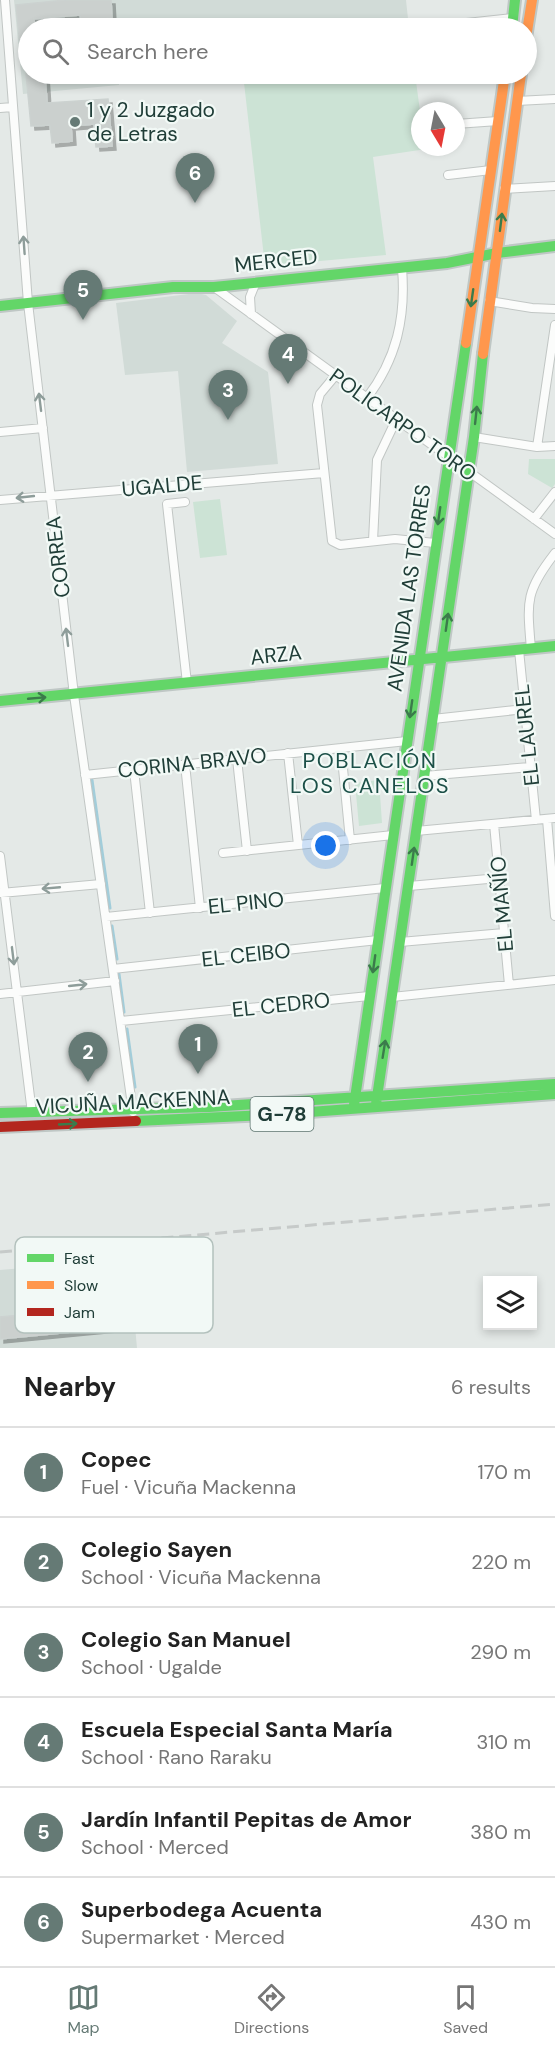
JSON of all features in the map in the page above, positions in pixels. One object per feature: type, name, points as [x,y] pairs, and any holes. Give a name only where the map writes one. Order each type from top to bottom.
[{"type":"main road","points":[[513,18],[515,0]]},
{"type":"main road","points":[[529,18],[532,0]]},
{"type":"main road","name":"AVENIDA LAS TORRES","points":[[354,1104],[504,84]]},
{"type":"main road","name":"AVENIDA LAS TORRES","points":[[376,1102],[469,473],[489,301],[520,84]]},
{"type":"main road","name":"MERCED","points":[[0,306],[173,287],[214,287],[402,268],[555,246]]},
{"type":"main road","name":"ARZA","points":[[0,701],[555,646]]},
{"type":"main road","name":"VICUÑA MACKENNA","points":[[0,1127],[354,1104],[555,1084]]},
{"type":"main road","name":"VICUÑA MACKENNA","points":[[376,1102],[555,1094]]},
{"type":"main road","name":"VICUÑA MACKENNA","points":[[0,1113],[133,1112],[354,1104]]},
{"type":"street","name":"CORREA","points":[[5,0],[28,303],[50,495],[74,695],[133,1112]]},
{"type":"street","points":[[517,101],[555,99]]},
{"type":"street","points":[[0,108],[13,107]]},
{"type":"street","points":[[465,123],[498,121]]},
{"type":"street","points":[[448,175],[490,170]]},
{"type":"street","points":[[504,189],[555,186]]},
{"type":"street","points":[[366,399],[387,366],[398,339],[403,307],[402,268]]},
{"type":"street","points":[[251,314],[250,297],[256,282]]},
{"type":"street","name":"POLICARPO TORO","points":[[214,287],[447,458],[555,534]]},
{"type":"street","points":[[489,301],[555,309]]},
{"type":"street","points":[[537,447],[555,325]]},
{"type":"street","points":[[335,376],[320,394],[317,405],[332,541],[340,545],[400,538],[435,543]]},
{"type":"street","points":[[373,541],[377,460],[396,420]]},
{"type":"street","points":[[0,432],[43,428]]},
{"type":"street","points":[[474,437],[537,447],[555,446]]},
{"type":"street","name":"UGALDE","points":[[0,500],[324,473]]},
{"type":"street","points":[[534,519],[555,492]]},
{"type":"street","points":[[185,502],[167,504],[187,683]]},
{"type":"street","points":[[531,649],[530,594],[538,575],[555,553]]},
{"type":"street","name":"EL LAUREL","points":[[519,650],[536,820]]},
{"type":"street","points":[[433,719],[525,709]]},
{"type":"street","name":"CORINA BRAVO","points":[[85,775],[407,741]]},
{"type":"street","points":[[341,748],[350,840]]},
{"type":"street","points":[[288,753],[298,845]]},
{"type":"street","points":[[237,759],[247,851]]},
{"type":"street","points":[[185,764],[200,908]]},
{"type":"street","points":[[424,776],[530,766]]},
{"type":"street","points":[[134,770],[150,913]]},
{"type":"street","points":[[417,831],[551,818],[555,916]]},
{"type":"street","name":"EL MAÑÍO","points":[[494,824],[509,985]]},
{"type":"street","points":[[223,853],[393,835]]},
{"type":"street","points":[[0,856],[2,893],[32,1113]]},
{"type":"street","points":[[408,886],[499,878]]},
{"type":"street","points":[[2,893],[101,884]]},
{"type":"street","name":"EL PINO","points":[[106,917],[385,888]]},
{"type":"street","points":[[400,942],[504,933]]},
{"type":"street","name":"EL CEIBO","points":[[113,969],[378,940]]},
{"type":"street","points":[[392,997],[555,980]]},
{"type":"street","points":[[0,994],[115,981]]},
{"type":"street","name":"EL CEDRO","points":[[121,1021],[369,996]]},
{"type":"shaded area","points":[[14,0],[406,0],[408,18],[18,18],[18,42]]},
{"type":"shaded area","points":[[22,84],[119,84],[119,85],[23,94]]},
{"type":"shaded area","points":[[197,293],[206,295],[237,321],[222,343],[268,372],[278,464],[187,472],[178,371],[125,375],[116,303]]},
{"type":"shaded area","points":[[15,1269],[15,1333],[136,1333],[137,1348],[0,1348],[0,1270]]},
{"type":"green space","points":[[244,84],[416,84],[419,102],[411,102],[411,151],[373,157],[386,255],[265,266]]},
{"type":"green space","points":[[529,459],[555,459],[555,484],[552,488],[528,474]]},
{"type":"green space","points":[[220,499],[227,555],[200,558],[193,502]]},
{"type":"green space","points":[[379,780],[382,823],[359,826],[355,783]]},
{"type":"building","points":[[66,0],[111,0],[112,18],[80,18],[80,15],[18,18],[18,26],[16,5]]},
{"type":"building","points":[[27,84],[46,84],[47,103],[108,99],[112,146],[96,147],[94,124],[71,126],[72,141],[52,143],[50,125],[31,126]]},
{"type":"building","points":[[15,1316],[15,1333],[61,1333],[0,1339],[0,1317]]},
{"type":"waterway","points":[[92,780],[110,908]]},
{"type":"waterway","points":[[112,926],[117,959]]},
{"type":"waterway","points":[[119,974],[124,1012]]},
{"type":"waterway","points":[[127,1029],[135,1087]]},
{"type":"railway","points":[[173,1237],[555,1204]]},
{"type":"railway","points":[[0,1252],[15,1251]]},
{"type":"traffic: fast","points":[[513,18],[515,0]]},
{"type":"traffic: fast","points":[[0,306],[173,287],[214,287],[447,263],[497,253],[555,246]]},
{"type":"traffic: fast","points":[[354,1105],[466,343]]},
{"type":"traffic: fast","points":[[376,1104],[474,437],[483,354]]},
{"type":"traffic: fast","points":[[0,701],[555,646]]},
{"type":"traffic: fast","points":[[0,1113],[209,1107],[555,1084]]},
{"type":"traffic: fast","points":[[136,1121],[269,1115],[555,1094]]},
{"type":"traffic: slow","points":[[529,18],[532,0]]},
{"type":"traffic: slow","points":[[466,343],[504,84]]},
{"type":"traffic: slow","points":[[483,354],[520,84]]},
{"type":"traffic: jam","points":[[0,1127],[136,1121]]},
{"type":"place","name":"1 y 2 Juzgado de Letras","points":[[75,122]]},
{"type":"place","name":"Superbodega Acuenta","points":[[195,203]]},
{"type":"place","name":"Jardín Infantil Pepitas de Amor","points":[[83,320]]},
{"type":"place","name":"Escuela Especial Santa María","points":[[288,384]]},
{"type":"place","name":"Colegio San Manuel","points":[[228,420]]},
{"type":"place","name":"Copec","points":[[198,1074]]},
{"type":"place","name":"Colegio Sayen","points":[[88,1082]]},
{"type":"district","name":"POBLACIÓN LOS CANELOS","points":[[370,772]]}]
